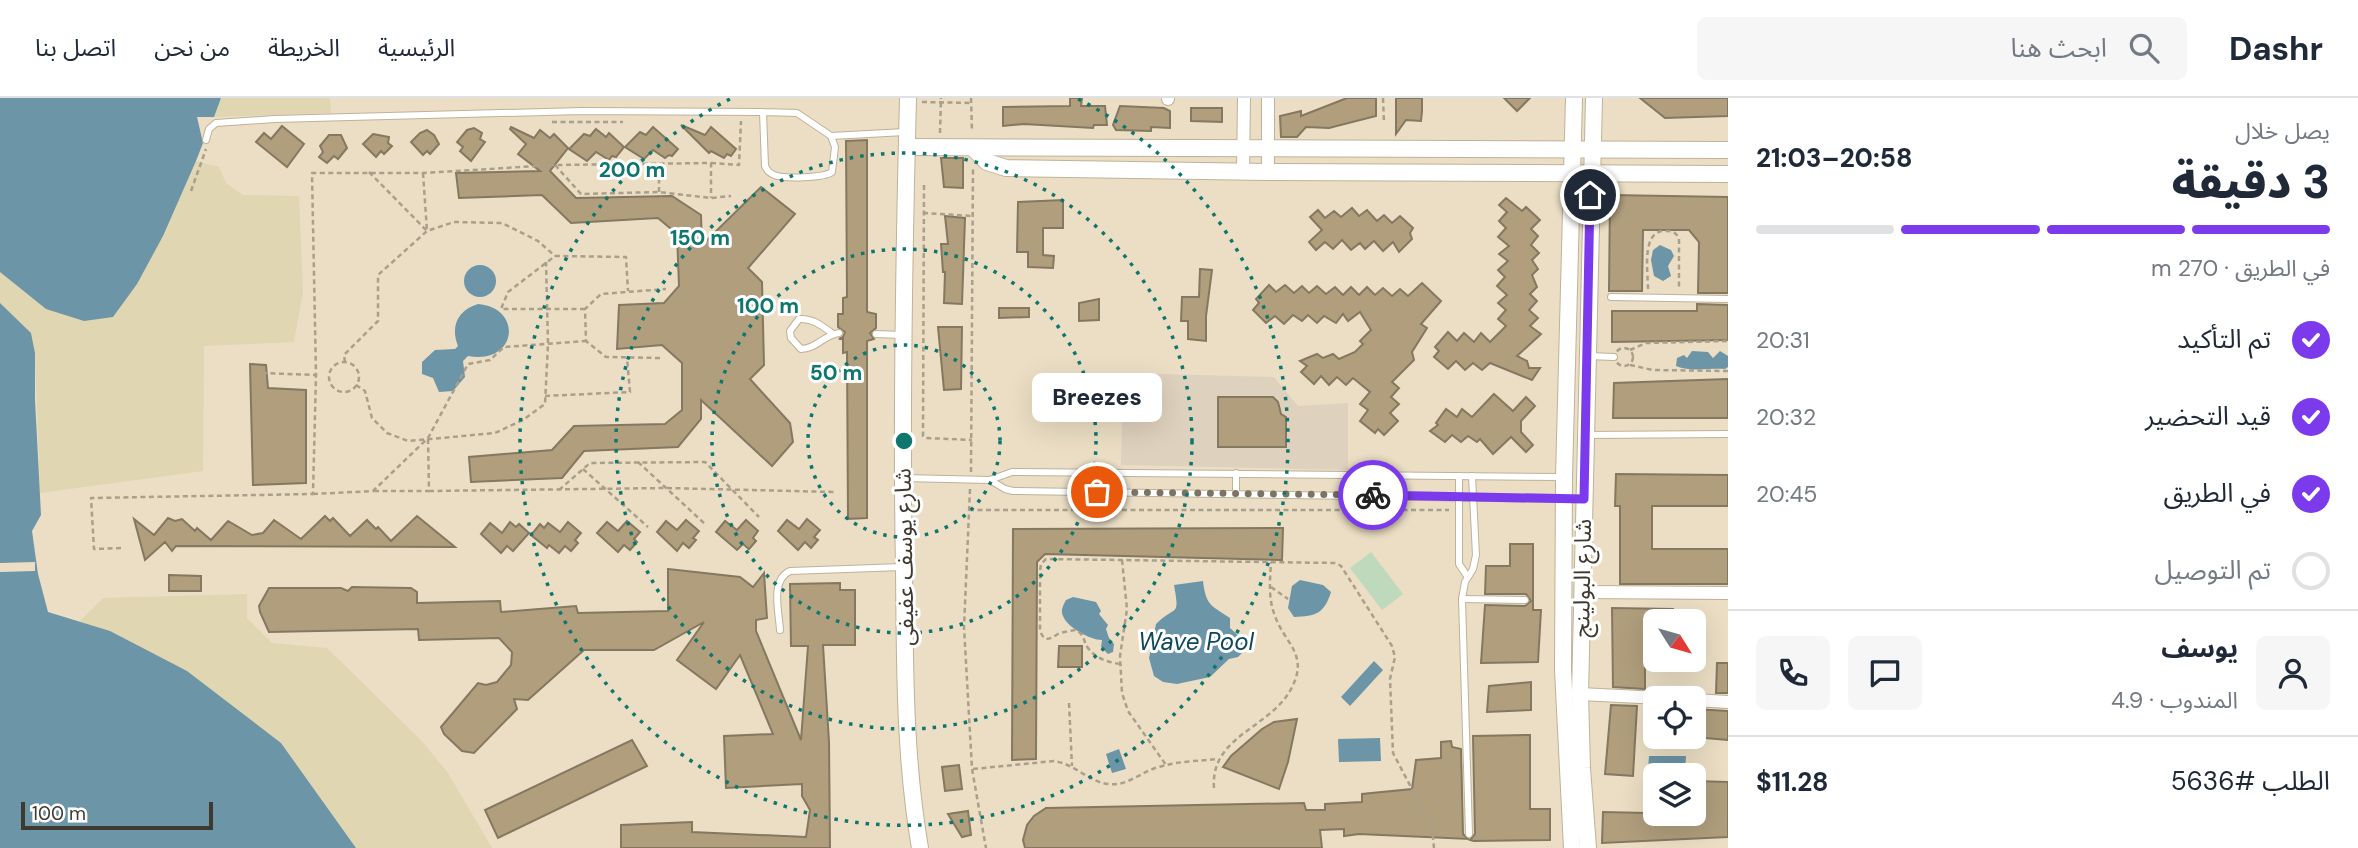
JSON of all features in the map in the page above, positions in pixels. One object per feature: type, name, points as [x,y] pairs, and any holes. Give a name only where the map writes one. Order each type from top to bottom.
[{"type":"street","points":[[1242,171],[1244,98]]},
{"type":"street","points":[[1268,98],[1268,172]]},
{"type":"street","name":"شارع البولينج","points":[[1572,848],[1563,670],[1564,477],[1574,98]]},
{"type":"street","name":"شارع البولينج","points":[[1588,848],[1580,694],[1594,98]]},
{"type":"street","name":"شارع يوسف عفيفى","points":[[908,100],[902,478],[906,736],[911,797],[920,848]]},
{"type":"street","points":[[907,140],[940,147],[973,148],[1728,150]]},
{"type":"street","points":[[973,148],[987,162],[1006,168],[1728,174]]},
{"type":"street","points":[[1564,477],[1584,478]]},
{"type":"street","points":[[1565,499],[1584,499]]},
{"type":"street","points":[[1582,592],[1728,593]]},
{"type":"street","points":[[1580,694],[1643,697]]},
{"type":"street","points":[[1706,701],[1728,702]]},
{"type":"lane","points":[[206,144],[209,129],[216,123],[581,111],[797,113],[831,136],[907,140]]},
{"type":"lane","points":[[762,112],[765,166],[777,176],[829,175],[834,167],[835,147],[831,136]]},
{"type":"lane","points":[[1611,298],[1728,299]]},
{"type":"lane","points":[[806,318],[836,334],[808,349],[800,349],[791,338],[790,331],[799,319],[806,318]]},
{"type":"lane","points":[[876,334],[903,335]]},
{"type":"lane","points":[[1588,356],[1614,357]]},
{"type":"lane","points":[[1585,435],[1728,434]]},
{"type":"lane","points":[[902,478],[990,480],[1012,472],[1564,477]]},
{"type":"lane","points":[[1236,473],[1236,493]]},
{"type":"lane","points":[[1459,476],[1459,564],[1467,576]]},
{"type":"lane","points":[[1469,834],[1462,599],[1467,576],[1476,555],[1472,476]]},
{"type":"lane","points":[[990,480],[1013,491],[1565,499]]},
{"type":"lane","points":[[780,631],[778,582],[782,575],[790,571],[904,567]]},
{"type":"lane","points":[[1462,599],[1525,600]]},
{"type":"path","points":[[971,98],[972,440],[964,628],[972,769],[986,848]]},
{"type":"path","points":[[1383,98],[1384,123]]},
{"type":"path","points":[[908,100],[971,103]]},
{"type":"path","points":[[940,147],[941,100]]},
{"type":"path","points":[[313,494],[316,375],[312,173],[423,173],[554,164],[739,165],[743,121],[729,121]]},
{"type":"path","points":[[548,122],[632,122]]},
{"type":"path","points":[[191,191],[206,144]]},
{"type":"path","points":[[711,163],[711,198]]},
{"type":"path","points":[[554,164],[580,194],[659,192],[711,198],[731,196]]},
{"type":"path","points":[[659,164],[659,192]]},
{"type":"path","points":[[369,172],[426,231]]},
{"type":"path","points":[[423,173],[426,231]]},
{"type":"path","points":[[924,184],[923,436],[972,440]]},
{"type":"path","points":[[923,213],[972,216]]},
{"type":"path","points":[[345,362],[344,355],[378,321],[378,275],[426,231],[454,222],[502,223],[538,241],[555,256]]},
{"type":"path","points":[[1647,298],[1649,241],[1654,233],[1672,231],[1679,238],[1679,298]]},
{"type":"path","points":[[628,290],[626,257],[555,256],[508,292],[501,309],[585,309],[601,294],[666,289]]},
{"type":"path","points":[[356,385],[365,391],[372,418],[387,433],[408,441],[495,433],[523,420],[545,404],[548,344],[546,262]]},
{"type":"path","points":[[585,309],[586,341]]},
{"type":"path","points":[[373,491],[428,438],[468,364],[490,360],[504,346],[586,341],[606,356],[660,358]]},
{"type":"path","points":[[1630,350],[1646,343],[1728,341]]},
{"type":"path","points":[[545,396],[630,392],[627,358]]},
{"type":"path","points":[[337,363],[352,364],[359,378],[356,385],[342,392],[335,389],[328,375],[331,368],[337,363]]},
{"type":"path","points":[[1630,365],[1653,370],[1728,371]]},
{"type":"path","points":[[262,373],[316,375]]},
{"type":"path","points":[[428,438],[429,491]]},
{"type":"path","points":[[638,462],[705,524]]},
{"type":"path","points":[[559,490],[590,463],[705,462],[759,517]]},
{"type":"path","points":[[583,469],[648,527]]},
{"type":"path","points":[[121,548],[94,549],[91,498],[604,488],[834,492]]},
{"type":"path","points":[[970,510],[1460,510]]},
{"type":"path","points":[[1120,664],[1107,662],[1096,655],[1086,646],[1083,635],[1076,630],[1058,634],[1053,639],[1042,637],[1040,571],[1043,561],[1050,558],[1122,559],[1341,566],[1392,646],[1395,657],[1390,679],[1393,753],[1432,827],[1434,848]]},
{"type":"path","points":[[1122,559],[1127,609],[1120,664],[1122,693],[1128,711],[1167,765]]},
{"type":"path","points":[[1214,788],[1213,778],[1222,752],[1279,704],[1293,685],[1297,671],[1297,656],[1274,615],[1270,586],[1271,562]]},
{"type":"path","points":[[1270,586],[1289,599]]},
{"type":"path","points":[[1069,704],[1072,766]]},
{"type":"path","points":[[972,769],[1054,761],[1072,766],[1101,783],[1111,785],[1120,784],[1154,768],[1218,759]]},
{"type":"shaded area","points":[[1123,373],[1274,377],[1298,406],[1348,403],[1348,470],[1121,465]]},
{"type":"green space","points":[[1371,552],[1403,594],[1382,610],[1350,568]]},
{"type":"sand","points":[[221,98],[330,98],[331,113],[214,117]]},
{"type":"sand","points":[[196,161],[219,167],[226,183],[243,195],[299,196],[303,292],[294,342],[204,346],[203,471],[40,493],[35,353],[31,333],[0,303],[0,272],[46,309],[113,317],[159,241]]},
{"type":"sand","points":[[247,594],[247,618],[272,643],[327,648],[422,741],[448,773],[492,848],[356,848],[281,743],[187,671],[80,621],[103,598]]},
{"type":"water","points":[[0,98],[221,98],[214,117],[197,117],[203,143],[196,161],[163,236],[137,284],[113,317],[84,321],[46,309],[0,272]]},
{"type":"water","points":[[1660,245],[1671,250],[1674,256],[1668,266],[1671,276],[1663,281],[1654,276],[1651,260],[1653,250]]},
{"type":"water","points":[[480,265],[491,270],[496,281],[491,292],[480,297],[469,292],[464,281],[469,270]]},
{"type":"water","points":[[0,303],[31,333],[35,353],[41,515],[32,531],[38,574],[48,612],[110,631],[187,671],[281,743],[356,848],[0,848]]},
{"type":"water","points":[[478,304],[493,308],[503,315],[509,335],[505,345],[497,352],[484,357],[468,356],[463,361],[465,377],[453,391],[439,392],[433,378],[422,374],[422,362],[435,350],[455,349],[458,346],[455,332],[458,320],[465,310]]},
{"type":"water","points":[[1692,351],[1708,352],[1713,358],[1720,351],[1728,356],[1728,367],[1693,369],[1676,366],[1677,358],[1684,355],[1687,358]]},
{"type":"water","points":[[1300,580],[1323,585],[1331,592],[1318,612],[1294,617],[1288,608],[1292,586]]},
{"type":"water","name":"Wave Pool","points":[[1203,581],[1208,600],[1230,618],[1230,628],[1243,640],[1246,649],[1238,657],[1229,659],[1210,677],[1177,684],[1163,682],[1154,676],[1149,658],[1156,624],[1175,610],[1177,603],[1174,585]]},
{"type":"water","points":[[1073,597],[1096,602],[1101,611],[1099,614],[1108,625],[1106,629],[1114,644],[1113,652],[1108,654],[1101,647],[1102,640],[1079,632],[1065,620],[1063,607],[1066,600]]},
{"type":"water","points":[[1374,661],[1383,670],[1350,706],[1341,697]]},
{"type":"water","points":[[1380,738],[1381,761],[1339,762],[1338,739]]},
{"type":"water","points":[[1119,749],[1126,769],[1112,773],[1106,754]]},
{"type":"water","points":[[1649,756],[1686,756],[1686,763],[1648,763]]},
{"type":"pier","points":[[35,562],[35,571],[0,572],[0,563]]},
{"type":"building","points":[[1070,98],[1082,98],[1081,106],[1105,106],[1107,125],[1094,125],[1093,128],[1024,124],[1003,126],[1003,107],[1070,106]]},
{"type":"building","points":[[1347,98],[1376,98],[1376,116],[1329,128],[1306,127],[1297,137],[1281,137],[1280,116],[1301,111],[1301,116]]},
{"type":"building","points":[[1396,98],[1422,98],[1422,111],[1421,121],[1406,120],[1396,134]]},
{"type":"building","points":[[1504,98],[1530,98],[1517,111]]},
{"type":"building","points":[[1640,98],[1728,98],[1728,116],[1665,118]]},
{"type":"building","points":[[1120,106],[1164,108],[1170,111],[1170,128],[1151,127],[1151,131],[1116,130],[1113,125]]},
{"type":"building","points":[[1191,108],[1222,108],[1222,122],[1191,121]]},
{"type":"building","points":[[681,125],[705,135],[711,127],[736,149],[731,156],[727,154],[724,158],[711,151],[709,153]]},
{"type":"building","points":[[282,126],[304,144],[287,167],[256,142],[264,133],[271,139]]},
{"type":"building","points":[[511,127],[534,138],[540,130],[550,138],[554,134],[568,148],[550,171],[576,198],[672,196],[701,215],[702,245],[761,187],[795,214],[748,268],[762,282],[764,365],[750,379],[790,423],[793,442],[772,466],[701,400],[701,419],[678,447],[584,451],[562,478],[471,482],[469,457],[552,450],[574,426],[665,424],[682,410],[682,363],[662,345],[617,349],[619,305],[664,303],[679,286],[677,234],[658,218],[571,223],[542,195],[459,198],[456,173],[540,171],[518,154],[526,144]]},
{"type":"building","points":[[653,127],[678,149],[672,156],[665,158],[653,150],[644,159],[625,147],[640,132],[646,135]]},
{"type":"building","points":[[474,128],[482,133],[480,139],[485,142],[471,161],[460,151],[463,147],[457,142],[467,130]]},
{"type":"building","points":[[596,129],[606,137],[609,133],[624,147],[616,157],[612,156],[609,160],[596,152],[587,161],[569,149],[584,134],[590,136]]},
{"type":"building","points":[[427,130],[439,144],[430,154],[427,151],[423,155],[411,142]]},
{"type":"building","points":[[373,134],[389,137],[388,143],[392,146],[384,154],[381,151],[376,157],[363,144]]},
{"type":"building","points":[[329,135],[341,135],[347,148],[338,159],[334,156],[327,163],[319,157],[323,152],[320,146]]},
{"type":"building","points":[[867,140],[867,312],[876,314],[876,328],[870,333],[874,339],[867,341],[867,518],[848,519],[847,352],[843,353],[843,339],[839,339],[845,332],[838,327],[838,314],[843,314],[843,298],[847,297],[846,141]]},
{"type":"building","points":[[941,158],[963,158],[963,188],[944,187]]},
{"type":"building","points":[[1610,195],[1728,197],[1728,293],[1698,293],[1699,242],[1689,230],[1643,230],[1642,291],[1609,291]]},
{"type":"building","points":[[1506,198],[1522,211],[1526,207],[1540,220],[1531,229],[1538,236],[1531,245],[1539,253],[1532,260],[1538,269],[1532,275],[1537,287],[1530,294],[1537,301],[1529,310],[1538,318],[1530,326],[1541,334],[1517,356],[1527,361],[1529,368],[1540,368],[1532,380],[1490,363],[1482,370],[1473,363],[1465,370],[1456,361],[1448,369],[1434,357],[1439,351],[1435,347],[1448,332],[1457,341],[1464,333],[1474,342],[1481,333],[1490,342],[1506,326],[1498,319],[1506,310],[1498,303],[1507,295],[1497,286],[1505,277],[1498,270],[1508,261],[1499,254],[1509,246],[1498,237],[1506,228],[1499,221],[1507,212],[1499,205]]},
{"type":"building","points":[[1063,200],[1063,228],[1043,228],[1043,255],[1054,256],[1053,268],[1028,267],[1028,252],[1017,252],[1018,202]]},
{"type":"building","points":[[1352,208],[1359,216],[1367,210],[1377,221],[1384,215],[1392,223],[1400,216],[1413,228],[1410,233],[1412,239],[1399,252],[1393,242],[1383,251],[1374,241],[1365,249],[1360,243],[1351,250],[1342,240],[1333,249],[1325,242],[1316,250],[1309,242],[1322,230],[1310,217],[1318,210],[1325,218],[1334,211],[1341,217]]},
{"type":"building","points":[[945,216],[965,218],[962,304],[944,303],[945,272],[941,244],[948,244]]},
{"type":"building","points":[[1200,269],[1212,270],[1206,316],[1206,341],[1188,339],[1188,321],[1181,321],[1182,297],[1199,297]]},
{"type":"building","points":[[1422,283],[1441,301],[1421,324],[1427,328],[1412,352],[1414,360],[1392,382],[1399,388],[1391,397],[1399,404],[1390,413],[1398,421],[1384,435],[1378,429],[1375,433],[1360,421],[1368,410],[1360,404],[1370,392],[1353,378],[1346,385],[1337,377],[1329,385],[1321,376],[1314,384],[1301,372],[1307,366],[1300,361],[1317,354],[1323,358],[1333,354],[1339,359],[1355,352],[1363,344],[1360,341],[1371,330],[1360,312],[1348,321],[1343,314],[1336,323],[1324,316],[1317,323],[1308,315],[1302,321],[1293,315],[1284,324],[1275,316],[1266,323],[1253,310],[1259,303],[1256,299],[1269,285],[1276,292],[1285,285],[1294,293],[1302,286],[1309,293],[1317,286],[1326,294],[1335,287],[1343,295],[1351,287],[1359,295],[1367,287],[1375,295],[1383,288],[1392,296],[1400,289],[1408,296]]},
{"type":"building","points":[[1099,299],[1099,320],[1079,321],[1079,303]]},
{"type":"building","points":[[1697,304],[1728,305],[1728,340],[1612,342],[1612,311],[1697,311]]},
{"type":"building","points":[[999,308],[1029,308],[1029,317],[999,318]]},
{"type":"building","points":[[938,327],[962,327],[961,389],[944,390]]},
{"type":"building","points":[[250,364],[266,365],[268,388],[306,390],[306,483],[253,485]]},
{"type":"building","points":[[1728,379],[1728,418],[1613,418],[1614,383]]},
{"type":"building","points":[[1494,394],[1513,411],[1526,397],[1535,406],[1521,421],[1521,432],[1533,445],[1526,452],[1511,437],[1493,454],[1480,439],[1477,442],[1468,436],[1461,442],[1452,435],[1445,442],[1430,431],[1438,425],[1436,423],[1446,409],[1457,417],[1462,409],[1472,417]]},
{"type":"building","points":[[1218,397],[1273,397],[1278,402],[1281,414],[1286,417],[1286,447],[1218,447]]},
{"type":"building","points":[[1616,474],[1728,475],[1728,506],[1652,506],[1652,549],[1728,549],[1728,584],[1620,584],[1620,506],[1615,506]]},
{"type":"building","points":[[325,516],[330,521],[333,518],[350,536],[367,520],[391,541],[417,516],[455,547],[176,546],[172,551],[165,542],[145,560],[134,519],[154,535],[168,518],[175,521],[182,519],[211,540],[228,521],[252,535],[263,533],[274,520],[301,539]]},
{"type":"building","points":[[807,519],[820,530],[814,537],[818,540],[811,548],[805,542],[798,550],[778,531],[787,520],[799,529]]},
{"type":"building","points":[[686,520],[699,531],[689,548],[683,543],[677,551],[657,532],[666,521],[677,530]]},
{"type":"building","points":[[746,520],[758,531],[753,538],[756,541],[749,549],[743,544],[737,550],[716,532],[725,521],[737,530]]},
{"type":"building","points":[[627,521],[640,532],[634,539],[637,542],[630,550],[624,545],[618,552],[597,533],[607,522],[618,531]]},
{"type":"building","points":[[510,522],[516,527],[519,524],[529,533],[513,551],[507,546],[501,553],[481,534],[490,523],[502,533]]},
{"type":"building","points":[[568,522],[581,533],[575,540],[578,543],[571,551],[565,546],[559,553],[549,545],[547,548],[531,535],[540,524],[544,528],[548,523],[560,532]]},
{"type":"building","points":[[1283,528],[1282,560],[1045,554],[1037,562],[1036,759],[1012,760],[1013,529]]},
{"type":"building","points":[[1510,544],[1533,544],[1533,610],[1541,610],[1538,662],[1481,663],[1485,605],[1525,606],[1531,601],[1526,594],[1485,594],[1486,566],[1510,566]]},
{"type":"building","points":[[668,569],[740,577],[753,587],[764,573],[767,618],[756,620],[756,631],[801,740],[808,646],[791,646],[790,584],[840,583],[840,590],[855,590],[855,645],[823,645],[829,742],[830,848],[621,848],[621,825],[692,822],[692,832],[806,837],[810,810],[802,796],[802,784],[726,788],[724,736],[773,734],[740,655],[716,689],[677,660],[704,622],[654,650],[584,650],[528,700],[514,699],[517,709],[474,753],[462,751],[444,734],[441,727],[478,683],[486,685],[497,682],[511,665],[512,652],[499,638],[419,640],[418,629],[269,632],[259,606],[269,588],[341,588],[348,591],[352,587],[411,588],[417,592],[417,603],[500,601],[501,612],[576,606],[578,613],[668,611]]},
{"type":"building","points":[[169,575],[201,576],[201,591],[169,591]]},
{"type":"building","points":[[1612,608],[1673,609],[1643,609],[1643,689],[1613,687]]},
{"type":"building","points":[[1059,646],[1082,646],[1082,667],[1058,667]]},
{"type":"building","points":[[1717,663],[1728,663],[1728,693],[1716,693]]},
{"type":"building","points":[[1531,682],[1531,710],[1487,712],[1489,686]]},
{"type":"building","points":[[1611,705],[1637,706],[1633,776],[1605,774]]},
{"type":"building","points":[[1706,710],[1728,711],[1728,740],[1706,738]]},
{"type":"building","points":[[1297,719],[1279,789],[1223,767],[1231,756],[1262,729],[1274,722]]},
{"type":"building","points":[[1530,735],[1530,809],[1550,809],[1550,840],[1470,840],[1475,834],[1473,736]]},
{"type":"building","points":[[632,740],[647,766],[498,838],[485,810]]},
{"type":"building","points":[[1451,741],[1452,747],[1461,749],[1463,834],[1468,839],[1359,834],[1344,836],[1344,829],[1320,830],[1322,848],[1025,848],[1023,840],[1027,825],[1046,808],[1304,803],[1306,810],[1325,810],[1325,804],[1362,802],[1362,794],[1412,789],[1416,760],[1441,758],[1441,742]]},
{"type":"building","points":[[959,765],[962,789],[945,791],[942,767]]},
{"type":"building","points":[[1706,781],[1728,782],[1728,837],[1602,843],[1603,812],[1643,813],[1643,826],[1706,826]]},
{"type":"building","points":[[968,811],[971,835],[962,837],[948,814]]},
{"type":"way so far","points":[[1097,492],[1373,495]]},
{"type":"place","name":"Breezes","points":[[1097,492]]},
{"type":"route","points":[[1373,495],[1584,499],[1590,195]]}]
